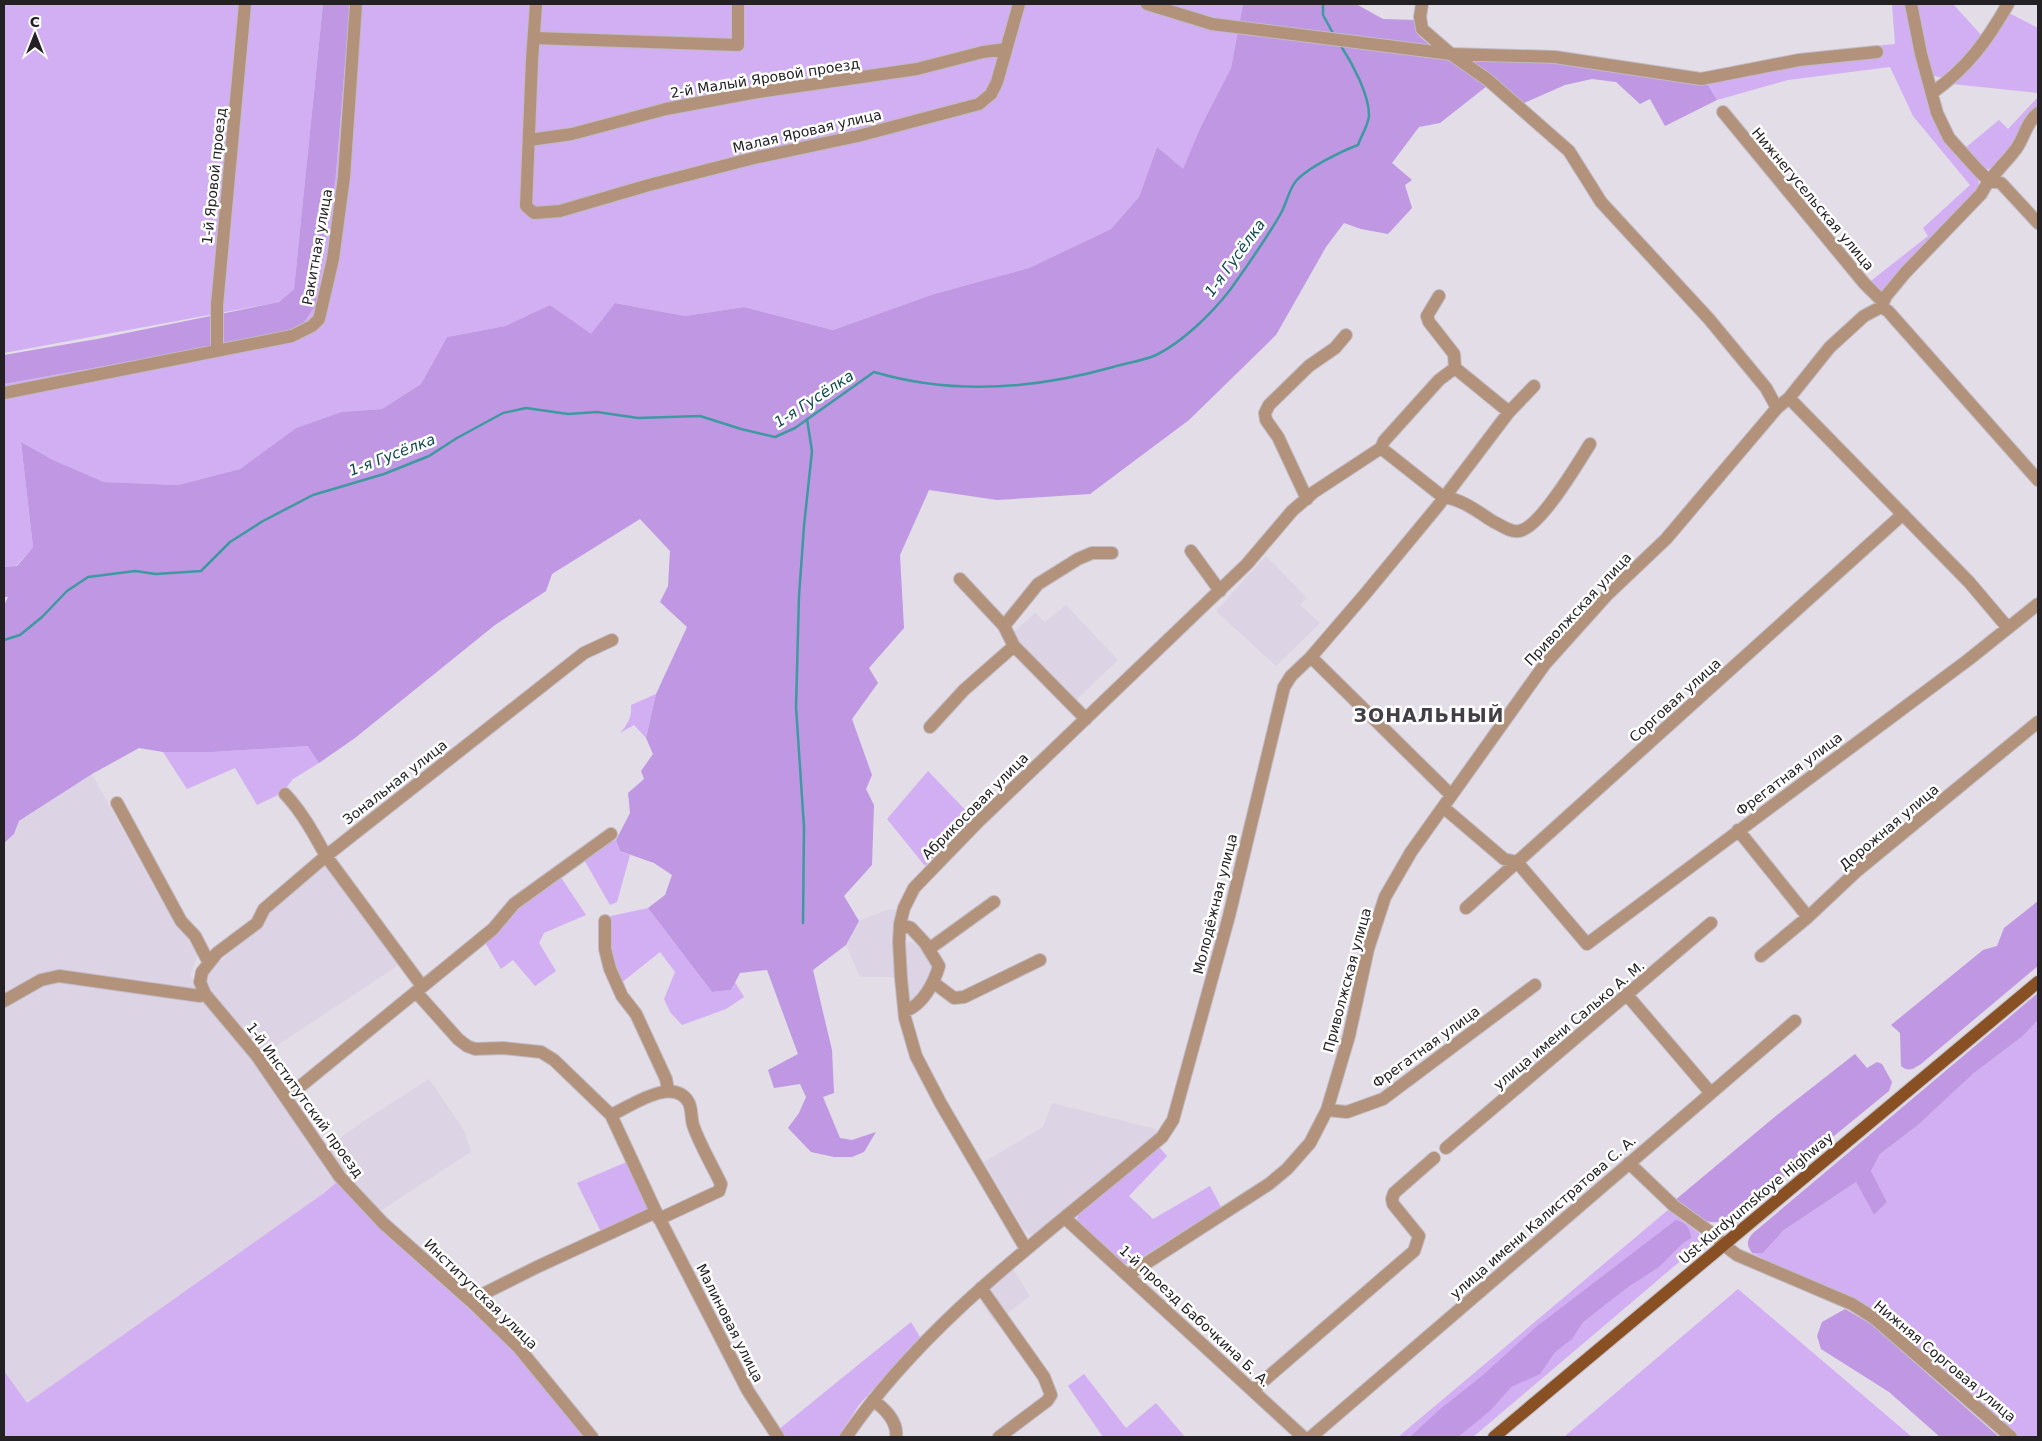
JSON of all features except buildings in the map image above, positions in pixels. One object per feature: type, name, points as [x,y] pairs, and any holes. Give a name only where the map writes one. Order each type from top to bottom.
[{"type":"main road","name":"Ust-Kurdyumskoye Highway","points":[[1494,1437],[2038,982]]},
{"type":"street","name":"1-й Яровой проезд","points":[[217,351],[218,295],[245,4]]},
{"type":"street","name":"Ракитная улица","points":[[4,393],[292,336],[312,326],[319,319],[333,259],[344,177],[356,4]]},
{"type":"street","points":[[529,140],[536,4]]},
{"type":"street","points":[[534,38],[738,45],[738,4]]},
{"type":"street","name":"Малая Яровая улица","points":[[529,140],[526,206],[534,213],[560,211],[745,160],[858,136],[979,104],[991,94],[997,82],[1020,4]]},
{"type":"street","points":[[1147,4],[1212,24],[1451,54],[1555,58],[1701,79],[1798,60],[1877,52]]},
{"type":"street","points":[[1422,4],[1420,17],[1422,29],[1451,54],[1488,80],[1569,150],[1601,202],[1709,319],[1766,388],[1778,408]]},
{"type":"street","points":[[1911,4],[1921,54],[1937,113],[1949,138],[1988,180],[2001,183],[2038,223]]},
{"type":"street","points":[[1932,93],[1959,72],[1981,47],[2008,4]]},
{"type":"street","name":"2-й Малый Яровой проезд","points":[[529,140],[572,134],[666,109],[917,69],[983,52],[1006,49]]},
{"type":"street","name":"Нижнегусельская улица","points":[[1723,112],[1864,283],[2038,480]]},
{"type":"street","points":[[1882,304],[1905,273],[1980,194],[1988,180],[2018,146],[2030,119],[2038,113]]},
{"type":"street","points":[[1439,296],[1427,316],[1429,322],[1454,354],[1455,368],[1509,412]]},
{"type":"street","name":"Приволжская улица","points":[[1128,1275],[1269,1184],[1310,1143],[1327,1110],[1349,1036],[1368,949],[1385,897],[1411,852],[1545,664],[1606,596],[1666,539],[1830,347],[1864,316],[1882,304]]},
{"type":"street","points":[[1307,499],[1278,437],[1266,420],[1265,413],[1269,405],[1309,366],[1335,348],[1346,335]]},
{"type":"street","name":"Абрикосовая улица","points":[[1026,1249],[940,1104],[910,1039],[901,978],[900,924],[904,908],[914,888],[977,823],[1220,591],[1247,564],[1292,511],[1381,448],[1384,441],[1439,380],[1455,368]]},
{"type":"street","name":"Молодёжная улица","points":[[846,1437],[873,1400],[925,1342],[981,1288],[1162,1137],[1173,1120],[1230,916],[1284,687],[1291,676],[1311,657],[1443,497],[1509,412],[1534,386]]},
{"type":"street","points":[[1788,398],[1969,582],[2008,628]]},
{"type":"street","points":[[1381,448],[1443,497],[1454,498],[1506,528],[1517,532],[1527,529],[1556,497],[1590,444]]},
{"type":"street","name":"Сорговая улица","points":[[1466,908],[1903,514]]},
{"type":"street","points":[[1192,551],[1220,591]]},
{"type":"street","points":[[1004,626],[1038,584],[1078,559],[1092,553],[1112,553]]},
{"type":"street","points":[[960,579],[1004,626],[1014,646],[1086,719]]},
{"type":"street","name":"Фрегатная улица","points":[[1517,862],[1587,944],[1968,660],[2038,604]]},
{"type":"street","name":"Зональная улица","points":[[205,994],[200,982],[202,972],[217,953],[257,923],[264,909],[326,856],[584,654],[612,640]]},
{"type":"street","points":[[930,727],[964,690],[1014,646]]},
{"type":"street","points":[[1311,657],[1451,795]]},
{"type":"street","name":"Дорожная улица","points":[[1760,956],[1808,917],[1858,870],[2038,722]]},
{"type":"street","name":"Малиновая улица","points":[[285,794],[294,803],[326,856],[419,989],[458,1040],[475,1049],[503,1048],[542,1052],[554,1060],[611,1115],[658,1216],[748,1391],[778,1437]]},
{"type":"street","points":[[118,803],[182,921],[194,936],[209,963]]},
{"type":"street","points":[[1443,807],[1504,858],[1517,862]]},
{"type":"street","points":[[1738,830],[1808,917]]},
{"type":"street","points":[[286,1098],[493,929],[514,904],[611,834]]},
{"type":"street","points":[[929,949],[994,902]]},
{"type":"street","points":[[605,921],[605,950],[610,969],[622,996],[636,1014],[666,1079],[668,1090]]},
{"type":"street","name":"улица имени Салько А. М.","points":[[1446,1148],[1628,996],[1711,923]]},
{"type":"street","points":[[900,924],[911,928],[929,949],[939,966],[934,983],[913,1008],[905,1011]]},
{"type":"street","points":[[934,983],[954,998],[964,997],[1040,960]]},
{"type":"street","points":[[4,1001],[40,980],[59,976],[200,996],[205,994]]},
{"type":"street","name":"Фрегатная улица","points":[[1327,1110],[1347,1112],[1383,1099],[1535,984]]},
{"type":"street","name":"1-й Институтский проезд","points":[[205,994],[257,1056],[340,1177],[383,1223]]},
{"type":"street","points":[[1628,996],[1710,1092]]},
{"type":"street","name":"улица имени Калистратова С. А.","points":[[1311,1437],[1710,1092],[1795,1021]]},
{"type":"street","points":[[474,1304],[484,1294],[530,1271],[719,1191],[721,1184],[693,1125],[690,1105],[683,1095],[668,1090],[660,1092],[611,1115]]},
{"type":"street","points":[[1253,1390],[1414,1251],[1420,1236],[1393,1204],[1392,1199],[1394,1193],[1434,1158]]},
{"type":"street","name":"Нижняя Сорговая улица","points":[[1629,1163],[1674,1206],[1744,1258],[1852,1304],[1874,1318],[2011,1437]]},
{"type":"street","name":"1-й проезд Бабочкина Б. А.","points":[[1065,1218],[1303,1437]]},
{"type":"street","name":"Институтская улица","points":[[383,1223],[474,1304],[518,1347],[592,1437]]},
{"type":"street","points":[[981,1288],[1044,1377],[1051,1395],[1047,1401],[999,1437]]},
{"type":"street","points":[[873,1400],[895,1422],[896,1437]]},
{"type":"shaded area","points":[[4,4],[323,4],[294,289],[279,302],[4,353]]},
{"type":"shaded area","points":[[323,4],[350,4],[336,174],[315,306],[302,325],[289,333],[4,384],[4,355],[97,339],[279,302],[294,289]]},
{"type":"shaded area","points":[[350,4],[1243,4],[1231,68],[1201,126],[1183,170],[1157,147],[1139,197],[1111,229],[1029,268],[934,294],[833,330],[744,307],[685,316],[615,303],[591,335],[550,305],[505,326],[447,337],[421,384],[382,409],[341,412],[296,428],[240,469],[178,485],[104,482],[53,460],[21,442],[33,547],[16,566],[4,567],[4,384],[289,333],[336,174]]},
{"type":"shaded area","points":[[1243,4],[1356,4],[1383,19],[1415,20],[1419,36],[1447,59],[1487,86],[1440,123],[1419,127],[1392,163],[1412,180],[1405,185],[1412,208],[1388,234],[1361,229],[1344,223],[1326,247],[1276,335],[1189,420],[1090,494],[997,500],[929,490],[900,555],[904,628],[869,668],[878,683],[852,719],[872,775],[866,789],[874,805],[872,865],[844,896],[859,921],[846,945],[813,970],[832,1050],[834,1093],[823,1097],[840,1138],[852,1140],[876,1132],[864,1152],[852,1157],[834,1157],[811,1152],[788,1128],[799,1113],[806,1097],[800,1084],[774,1088],[768,1070],[798,1054],[767,970],[740,973],[731,990],[712,992],[648,908],[665,895],[672,875],[654,863],[620,851],[616,840],[630,813],[628,793],[644,779],[641,771],[653,754],[646,738],[656,694],[687,627],[660,602],[668,586],[670,551],[640,519],[552,574],[546,591],[495,625],[355,738],[319,763],[308,746],[212,752],[163,752],[139,748],[92,774],[19,821],[14,834],[4,843],[4,605],[8,597],[4,597],[4,567],[17,566],[33,547],[21,442],[53,460],[104,482],[178,485],[240,469],[296,428],[341,412],[382,409],[421,384],[447,337],[505,326],[550,305],[591,334],[615,303],[685,316],[744,307],[833,330],[934,294],[1029,268],[1111,229],[1139,197],[1157,147],[1183,169],[1201,126],[1231,68]]},
{"type":"shaded area","points":[[1892,4],[1908,4],[1928,87],[1979,180],[1977,192],[1880,294],[1867,284],[1928,236],[1923,228],[1970,185],[1913,116],[1890,67],[1788,80],[1717,100],[1708,85],[1705,72],[1795,54],[1895,44]]},
{"type":"shaded area","points":[[1915,4],[1953,4],[1983,37],[1977,48],[1943,78],[1934,76],[1932,72]]},
{"type":"shaded area","points":[[2007,12],[2038,28],[2038,93],[1952,84]]},
{"type":"shaded area","points":[[1468,61],[1553,62],[1708,85],[1717,100],[1665,126],[1650,99],[1640,104],[1616,82],[1592,79],[1565,85],[1522,104]]},
{"type":"shaded area","points":[[2038,97],[2038,108],[2035,115],[2023,133],[1994,167],[1989,169],[1982,167],[1964,149],[1999,120],[2008,129]]},
{"type":"shaded area","points":[[1266,556],[1307,598],[1300,605],[1320,623],[1276,666],[1216,611]]},
{"type":"shaded area","points":[[1066,605],[1118,660],[1075,701],[1012,633],[1035,613],[1045,622]]},
{"type":"shaded area","points":[[656,694],[646,738],[634,725],[620,733],[629,720],[631,705]]},
{"type":"shaded area","points":[[309,746],[319,763],[293,779],[282,793],[257,805],[235,768],[187,789],[163,752],[212,752]]},
{"type":"shaded area","points":[[928,771],[973,818],[925,866],[887,819]]},
{"type":"shaded area","points":[[92,774],[159,896],[198,955],[190,975],[208,1006],[252,1057],[337,1182],[4,1420],[4,843],[14,834],[19,822]]},
{"type":"shaded area","points":[[616,840],[620,851],[630,855],[617,902],[610,905],[583,858],[606,843]]},
{"type":"shaded area","points":[[323,866],[330,868],[402,963],[261,1056],[215,998],[206,982],[208,972],[259,926],[269,910]]},
{"type":"shaded area","points":[[560,876],[586,915],[544,933],[539,943],[556,971],[535,986],[513,960],[501,969],[484,941],[517,907]]},
{"type":"shaded area","points":[[2038,901],[2038,966],[1921,1064],[1909,1069],[1901,1066],[1900,1033],[1891,1025],[1983,950],[1997,946],[2004,928]]},
{"type":"shaded area","points":[[648,908],[712,992],[731,990],[735,982],[744,997],[726,1009],[682,1025],[670,1012],[664,999],[675,972],[660,952],[621,983],[608,948],[611,916]]},
{"type":"shaded area","points":[[897,909],[894,929],[896,977],[860,977],[846,945],[859,921],[887,910]]},
{"type":"shaded area","points":[[907,942],[919,943],[933,966],[931,978],[914,1000],[908,999],[902,949]]},
{"type":"shaded area","points":[[2038,993],[2038,1020],[2023,1036],[1974,1073],[1918,1125],[1880,1154],[1871,1171],[1887,1202],[1874,1215],[1856,1182],[1784,1230],[1763,1253],[1752,1253],[1748,1244],[1752,1234]]},
{"type":"shaded area","points":[[2038,1020],[2038,1437],[2019,1437],[1878,1315],[1752,1253],[1763,1253],[1784,1230],[1856,1182],[1874,1215],[1887,1202],[1871,1171],[1880,1154],[1918,1125],[1974,1073],[2023,1036]]},
{"type":"shaded area","points":[[1855,1054],[1867,1068],[1877,1062],[1882,1064],[1892,1082],[1889,1091],[1746,1208],[1725,1220],[1709,1222],[1693,1215],[1674,1201],[1777,1115]]},
{"type":"shaded area","points":[[429,1079],[465,1132],[471,1152],[377,1213],[325,1149],[365,1120]]},
{"type":"shaded area","points":[[1052,1103],[1155,1129],[1159,1132],[1040,1233],[1031,1236],[1022,1227],[984,1162],[1043,1127]]},
{"type":"shaded area","points":[[1159,1147],[1167,1156],[1129,1196],[1153,1219],[1210,1186],[1221,1207],[1133,1263],[1117,1262],[1078,1222],[1077,1218],[1079,1213]]},
{"type":"shaded area","points":[[629,1161],[648,1209],[602,1234],[577,1183]]},
{"type":"shaded area","points":[[337,1182],[379,1228],[520,1355],[586,1437],[4,1437],[4,1371],[27,1403]]},
{"type":"shaded area","points":[[1668,1210],[1699,1233],[1700,1240],[1698,1246],[1473,1437],[1398,1437]]},
{"type":"shaded area","points":[[1676,1220],[1687,1226],[1691,1238],[1683,1243],[1659,1267],[1628,1287],[1583,1322],[1572,1339],[1555,1352],[1540,1374],[1511,1387],[1491,1410],[1458,1437],[1410,1437],[1536,1327]]},
{"type":"shaded area","points":[[1013,1269],[1030,1296],[995,1323],[979,1298]]},
{"type":"shaded area","points":[[1738,1289],[1912,1437],[1564,1437]]},
{"type":"shaded area","points":[[1845,1309],[1871,1324],[1999,1437],[1940,1437],[1889,1392],[1821,1349],[1817,1336],[1822,1322]]},
{"type":"shaded area","points":[[911,1322],[920,1337],[859,1405],[838,1437],[783,1437],[778,1430]]},
{"type":"shaded area","points":[[1084,1374],[1126,1428],[1156,1403],[1185,1437],[1103,1437],[1068,1386]]},
{"type":"waterway","name":"1-я Гусёлка","points":[[1323,4],[1323,15],[1334,35]]},
{"type":"waterway","name":"1-я Гусёлка","points":[[4,640],[20,635],[42,617],[67,591],[88,577],[135,571],[156,574],[201,571],[230,542],[263,521],[313,495],[384,474],[429,456],[503,413],[526,408],[568,414],[597,412],[638,418],[700,416],[775,437],[795,428],[874,372],[933,384],[994,386],[1054,380],[1156,355],[1176,343],[1196,326],[1230,290],[1274,225],[1296,181],[1316,165],[1358,145],[1368,122],[1368,107],[1359,79],[1341,46]]},
{"type":"waterway","points":[[803,923],[804,827],[796,707],[799,596],[812,451],[807,419]]},
{"type":"district","name":"ЗОНАЛЬНЫЙ","points":[[1429,715]]}]
